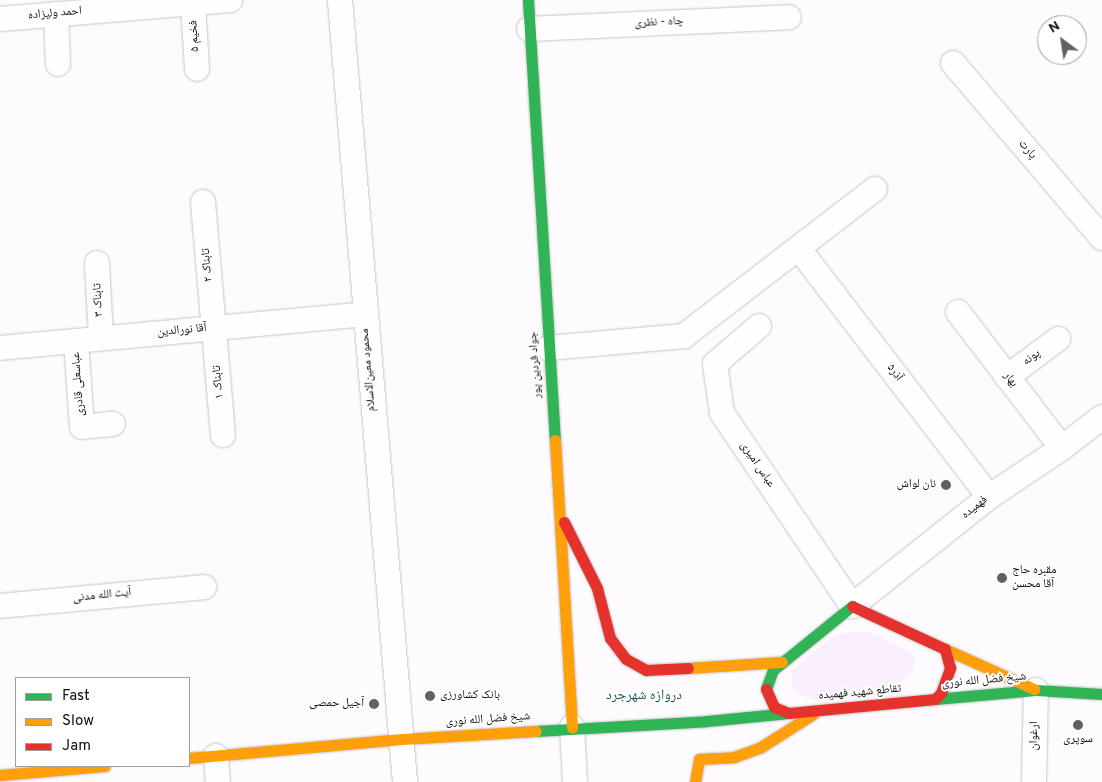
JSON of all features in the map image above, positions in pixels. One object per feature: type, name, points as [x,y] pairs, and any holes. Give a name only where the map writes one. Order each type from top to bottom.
[{"type":"street","name":"احمد ولیزاده","points":[[0,19],[47,10],[107,5],[230,0]]},
{"type":"street","name":"محمود معین‌الاسلام","points":[[340,0],[364,314],[405,782]]},
{"type":"street","name":"جواد فردین پور","points":[[528,0],[572,728]]},
{"type":"street","name":"فخیم ۵","points":[[193,3],[197,69]]},
{"type":"street","points":[[47,10],[58,64]]},
{"type":"street","name":"چاه - نظری","points":[[529,29],[789,17]]},
{"type":"street","name":"پارت","points":[[953,63],[1102,238]]},
{"type":"street","points":[[548,348],[684,336],[875,189]]},
{"type":"street","name":"تابناک ۲","points":[[203,202],[214,328]]},
{"type":"street","name":"آذر۵","points":[[798,249],[989,497]]},
{"type":"street","name":"تابناک ۳","points":[[96,263],[101,338]]},
{"type":"street","name":"بهار","points":[[958,312],[1062,448]]},
{"type":"street","name":"آقا نورالدین","points":[[0,348],[364,314]]},
{"type":"street","name":"عباس امیری","points":[[760,326],[715,364],[722,414],[852,606]]},
{"type":"street","name":"تابناک ۱","points":[[214,328],[224,435]]},
{"type":"street","name":"پونه","points":[[1007,376],[1058,339]]},
{"type":"street","name":"عباسعلی قادری","points":[[76,341],[82,427],[113,424]]},
{"type":"street","name":"فهمیده","points":[[852,606],[989,497],[1062,448],[1102,417]]},
{"type":"street","points":[[558,512],[596,588],[610,638],[626,660],[646,670],[782,662]]},
{"type":"street","name":"آیت الله مدنی","points":[[0,606],[204,586]]},
{"type":"street","points":[[789,713],[774,707],[766,693],[768,677],[782,662],[852,606],[945,649],[950,668],[945,686],[935,699]]},
{"type":"street","name":"شیخ فضل الله نوری","points":[[945,649],[1036,690]]},
{"type":"street","name":"شیخ فضل الله نوری","points":[[935,699],[1036,690],[1102,694]]},
{"type":"street","name":"ارغوان","points":[[1034,782],[1036,690]]},
{"type":"street","name":"تقاطع شهید فهمیده","points":[[789,713],[935,699]]},
{"type":"street","points":[[695,782],[699,760],[734,757],[761,747],[818,710]]},
{"type":"street","name":"شیخ فضل الله نوری","points":[[190,758],[402,739],[707,721],[789,713]]},
{"type":"street","points":[[572,728],[575,782]]},
{"type":"street","points":[[216,756],[218,782]]},
{"type":"street","points":[[0,775],[94,767]]},
{"type":"shaded area","points":[[855,631],[872,633],[911,652],[916,662],[911,673],[894,687],[872,697],[812,700],[794,692],[790,678],[799,664],[826,642],[841,634]]},
{"type":"traffic: fast","points":[[528,0],[555,440]]},
{"type":"traffic: fast","points":[[766,689],[773,670],[852,606]]},
{"type":"traffic: fast","points":[[935,699],[1036,690],[1102,694]]},
{"type":"traffic: fast","points":[[536,731],[707,721],[789,713]]},
{"type":"traffic: slow","points":[[555,440],[572,727]]},
{"type":"traffic: slow","points":[[945,649],[1034,689]]},
{"type":"traffic: slow","points":[[688,668],[782,662]]},
{"type":"traffic: slow","points":[[695,782],[699,759],[734,757],[761,747],[813,714]]},
{"type":"traffic: slow","points":[[190,758],[402,739],[536,731]]},
{"type":"traffic: slow","points":[[0,775],[93,767]]},
{"type":"traffic: jam","points":[[564,522],[597,588],[610,638],[626,659],[646,670],[688,668]]},
{"type":"traffic: jam","points":[[766,689],[774,707],[789,713],[935,699],[941,693],[950,668],[945,649],[852,606]]},
{"type":"place","name":"نان لواش","points":[[946,485]]},
{"type":"place","name":"مقبره حاج آقا محسن","points":[[1002,578]]},
{"type":"place","name":"بانک کشاورزی","points":[[430,696]]},
{"type":"place","name":"آجیل حمصی","points":[[374,704]]},
{"type":"place","name":"سوپری","points":[[1078,725]]},
{"type":"district","name":"دروازه شهرجرد","points":[[644,696]]}]
